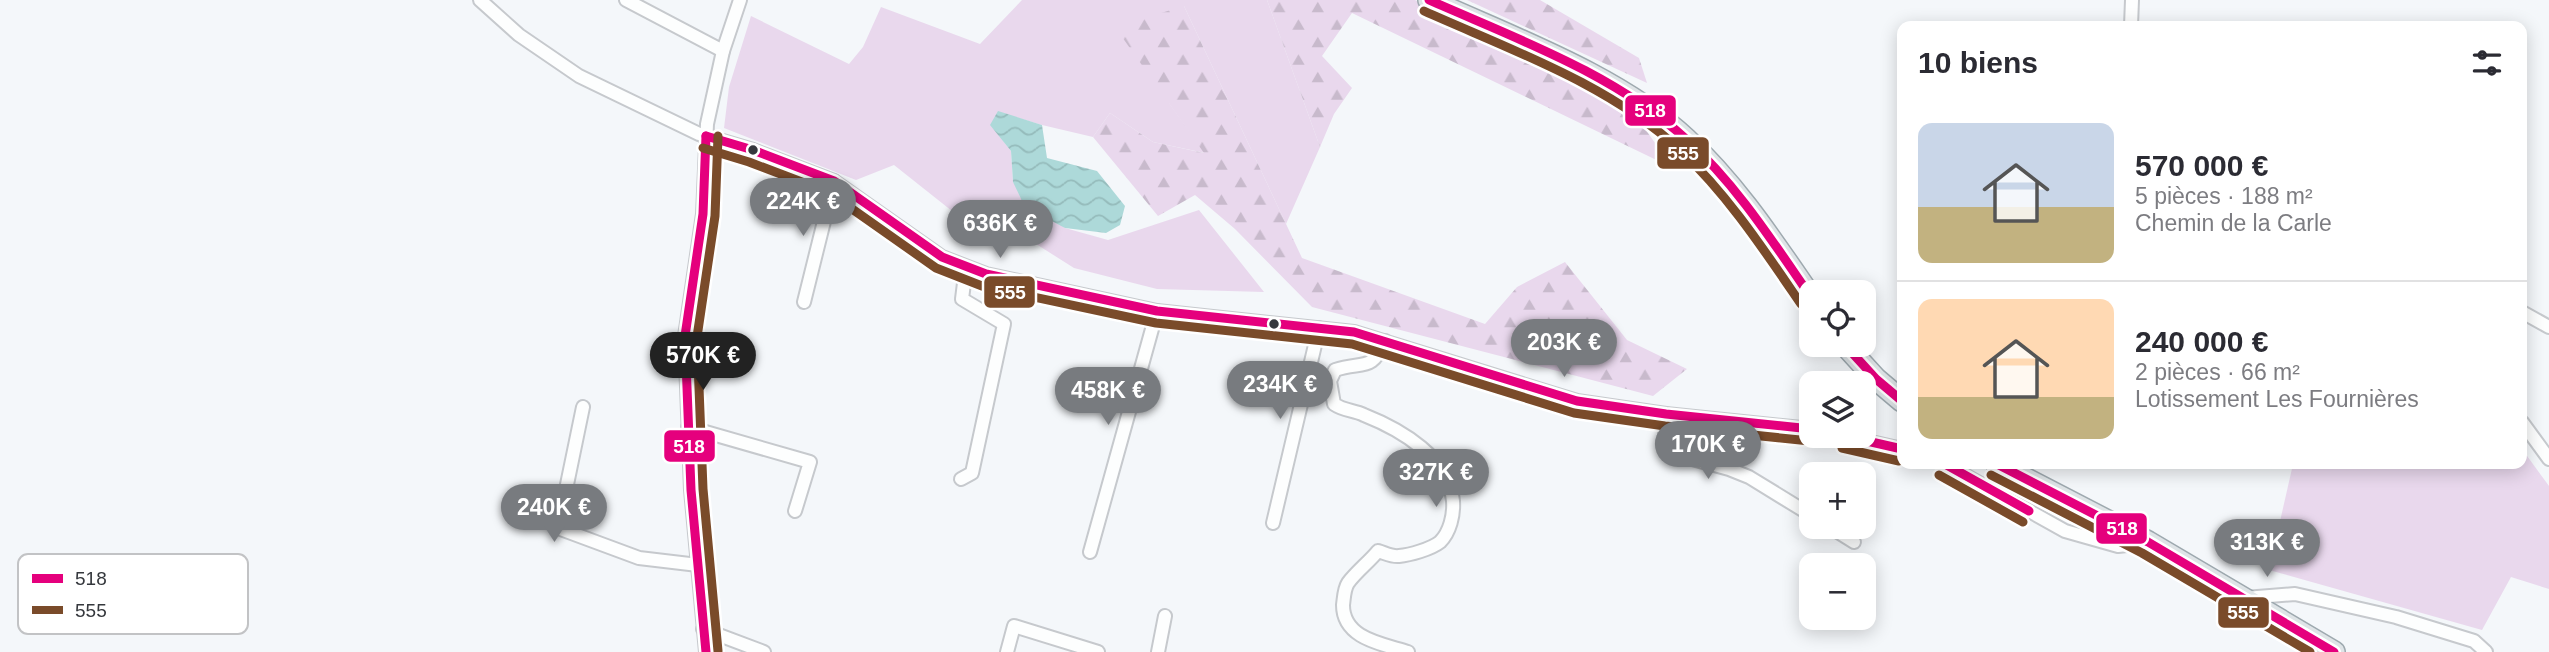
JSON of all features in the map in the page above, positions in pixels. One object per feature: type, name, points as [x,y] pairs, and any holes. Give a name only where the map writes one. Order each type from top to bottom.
[{"type":"main road","points":[[1429,0],[1566,62],[1632,98],[1684,137],[1715,169],[1799,280]]},
{"type":"main road","points":[[1856,357],[1897,397]]},
{"type":"main road","points":[[2007,469],[2148,542],[2334,652]]},
{"type":"street","points":[[480,0],[519,36],[579,75],[706,136],[753,150],[834,181],[942,257],[986,274],[1157,311],[1354,332],[1577,401],[1666,414],[1799,428]]},
{"type":"street","points":[[626,0],[723,51]]},
{"type":"street","points":[[706,652],[688,427],[685,336],[702,214],[706,136],[723,51],[740,0]]},
{"type":"street","points":[[2131,21],[2132,0]]},
{"type":"street","points":[[804,302],[834,181]]},
{"type":"street","points":[[961,479],[972,473],[1004,324],[962,299],[966,267]]},
{"type":"street","points":[[1090,552],[1157,311]]},
{"type":"street","points":[[2527,315],[2549,327]]},
{"type":"street","points":[[1273,523],[1319,328]]},
{"type":"street","points":[[1385,341],[1378,356],[1370,363],[1335,370],[1330,381],[1334,404],[1341,410],[1360,413],[1376,420],[1429,454],[1441,466],[1452,492],[1454,506],[1451,520],[1438,543],[1397,557],[1378,551],[1347,584],[1343,610],[1355,633],[1408,652]]},
{"type":"street","points":[[583,407],[558,528],[639,558],[698,565]]},
{"type":"street","points":[[1666,414],[1664,438],[1668,449],[1674,454],[1749,477],[1799,508]]},
{"type":"street","points":[[688,427],[810,462],[795,511]]},
{"type":"street","points":[[2527,429],[2549,459]]},
{"type":"street","points":[[1876,443],[1897,448]]},
{"type":"street","points":[[1954,469],[2065,531],[2118,546],[2148,542]]},
{"type":"street","points":[[1849,539],[1854,542]]},
{"type":"street","points":[[2241,598],[2295,594],[2396,617],[2474,641],[2486,652]]},
{"type":"street","points":[[1158,652],[1165,616]]},
{"type":"street","points":[[1007,652],[1014,626],[1098,652]]},
{"type":"street","points":[[703,629],[764,652]]},
{"type":"green space","points":[[1022,0],[1267,0],[1320,147],[1286,224],[1184,6],[1169,103],[1205,153],[1153,142],[1110,113],[1093,137],[998,112],[991,125],[1011,151],[1013,182],[1065,228],[1108,240],[1199,210],[1264,292],[1157,289],[1074,268],[1006,225],[952,211],[894,165],[856,180],[724,128],[729,87],[751,16],[849,64],[863,47],[881,7],[980,44]]},
{"type":"green space","points":[[1267,0],[1415,0],[1630,108],[1673,168],[1352,13],[1322,56],[1352,88],[1334,114],[1320,147]]},
{"type":"green space","points":[[1467,0],[1540,0],[1639,58],[1647,83]]},
{"type":"green space","points":[[1184,6],[1302,258],[1485,324],[1517,287],[1565,262],[1627,340],[1687,369],[1653,396],[1312,307],[1235,229],[1195,195],[1158,216],[1093,137],[1110,113],[1153,142],[1204,153],[1115,27]]},
{"type":"green space","points":[[2527,456],[2549,486],[2549,589],[2511,577],[2482,630],[2269,570],[2292,469],[2527,469]]},
{"type":"water","points":[[998,111],[1042,125],[1047,158],[1097,171],[1125,206],[1120,225],[1106,233],[1065,228],[1025,207],[1013,182],[1011,151],[990,125]]},
{"type":"transit line","name":"518","points":[[1429,0],[1563,59],[1596,76],[1658,116],[1686,139],[1721,175],[1753,214],[1799,280]]},
{"type":"transit line","name":"555","points":[[1424,11],[1558,70],[1591,87],[1652,127],[1680,150],[1714,185],[1799,301]]},
{"type":"transit line","name":"518","points":[[706,136],[753,150],[834,181],[942,257],[986,274],[1157,311],[1354,332],[1577,401],[1666,414],[1799,428]]},
{"type":"transit line","name":"518","points":[[706,136],[703,214],[685,336],[691,490],[706,652]]},
{"type":"transit line","name":"555","points":[[718,136],[715,216],[697,337],[703,489],[718,651]]},
{"type":"transit line","name":"555","points":[[703,148],[828,192],[936,268],[982,286],[1156,323],[1352,344],[1574,413],[1665,426],[1799,440]]},
{"type":"transit line","name":"518","points":[[1856,357],[1897,397]]},
{"type":"transit line","name":"518","points":[[1876,443],[1897,448]]},
{"type":"transit line","name":"555","points":[[1842,448],[1897,461]]},
{"type":"transit line","name":"518","points":[[1954,469],[2029,511]]},
{"type":"transit line","name":"518","points":[[2007,469],[2148,542],[2334,652]]},
{"type":"transit line","name":"555","points":[[1939,475],[2023,522]]},
{"type":"transit line","name":"555","points":[[1991,475],[2142,553],[2310,652]]}]
